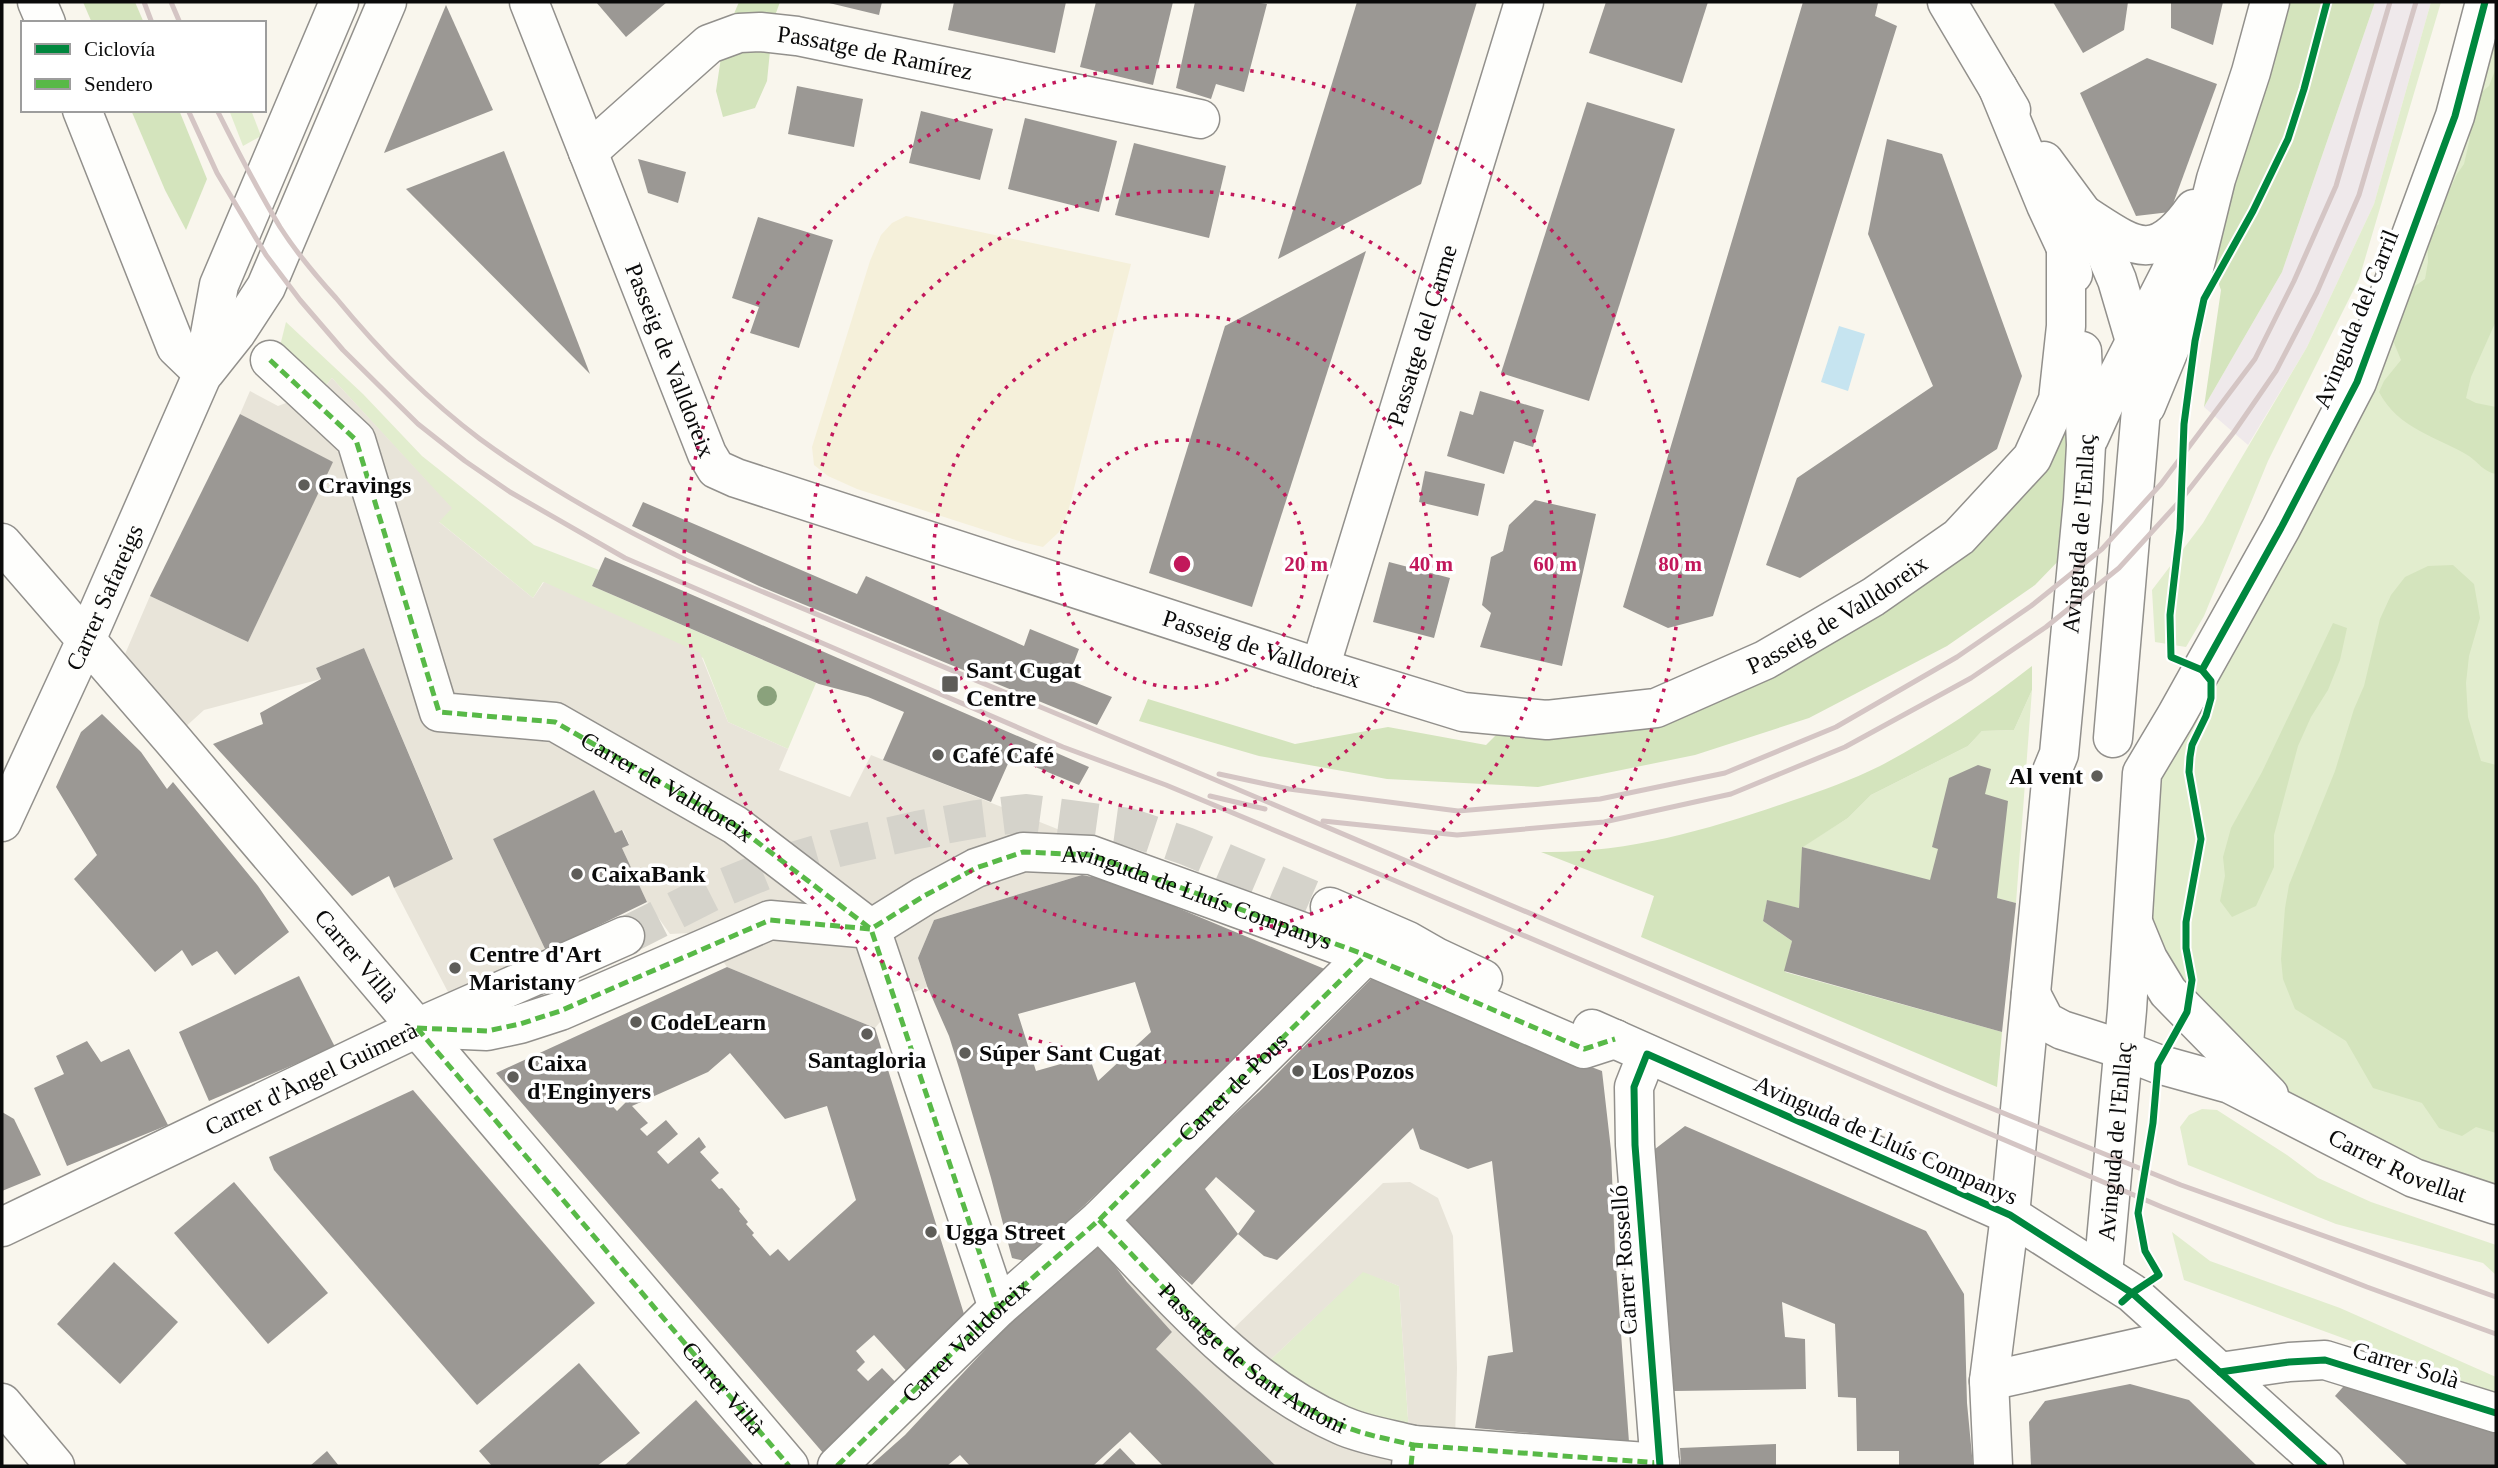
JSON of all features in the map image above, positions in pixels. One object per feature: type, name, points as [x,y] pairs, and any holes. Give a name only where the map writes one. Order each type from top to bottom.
[{"type":"street","points":[[37,2],[45,21]]},
{"type":"street","name":"Carrer Safareigs","points":[[2,822],[86,640],[203,373],[219,285],[339,2]]},
{"type":"street","name":"Carrer Safareigs","points":[[203,373],[236,333],[266,287],[387,2]]},
{"type":"street","name":"Passeig de Valldoreix","points":[[529,2],[702,441],[716,469],[736,478],[1320,668],[1463,712],[1547,720],[1656,708],[1765,660],[1873,597],[1959,537],[2032,458],[2057,400],[2066,326],[2066,248]]},
{"type":"street","name":"Passatge del Carme","points":[[1320,668],[1524,2]]},
{"type":"street","name":"Avinguda de l'Enllaç","points":[[1947,2],[2026,137],[2097,233],[2117,280],[2136,345],[2142,398],[2141,422],[2113,738]]},
{"type":"street","points":[[2141,422],[2181,321],[2216,178],[2251,72],[2270,2]]},
{"type":"street","name":"Avinguda del Carril","points":[[2142,773],[2281,528],[2357,382],[2455,116],[2485,2]]},
{"type":"street","name":"Passatge de Ramírez","points":[[588,152],[709,44],[739,33],[797,36],[1200,119]]},
{"type":"street","name":"Avinguda de l'Enllaç","points":[[1993,1466],[1989,1381],[2010,1215],[2052,771],[2059,754],[2086,445],[2079,296],[2066,248],[1998,88]]},
{"type":"street","points":[[83,112],[176,347],[203,373]]},
{"type":"street","points":[[2083,214],[2128,243],[2146,247],[2162,241],[2180,229],[2216,178]]},
{"type":"street","points":[[2086,445],[2216,178]]},
{"type":"street","name":"Carrer de Valldoreix","points":[[270,360],[356,440],[439,712],[555,722],[735,825],[872,929]]},
{"type":"street","name":"Carrer Villà","points":[[2,543],[789,1466]]},
{"type":"street","points":[[2059,754],[2091,735],[2113,738],[2130,750],[2142,773]]},
{"type":"street","name":"Avinguda de l'Enllaç","points":[[2103,1273],[2127,1010],[2142,773]]},
{"type":"street","name":"Avinguda de Lluís Companys","points":[[872,929],[924,896],[976,868],[1023,852],[1091,855],[1366,955],[1584,1049],[1631,1046]]},
{"type":"street","name":"Avinguda de Lluís Companys","points":[[1330,907],[1631,1046],[2010,1215],[2132,1293],[2324,1466]]},
{"type":"street","points":[[417,1028],[487,1031],[560,1012],[771,920],[872,929],[998,1308]]},
{"type":"street","name":"Carrer Rovellat","points":[[2133,922],[2148,959],[2168,992],[2277,1104],[2301,1121]]},
{"type":"street","name":"Carrer d'Àngel Guimerà","points":[[2,1227],[417,1028],[625,936]]},
{"type":"street","name":"Carrer de Pous","points":[[1099,1220],[1366,955]]},
{"type":"street","name":"Avinguda de l'Enllaç","points":[[2031,994],[2045,1021],[2082,1037],[2104,1035],[2116,1027],[2127,1010]]},
{"type":"street","name":"Carrer Rovellat","points":[[2082,1037],[2158,1064],[2230,1084],[2414,1178],[2496,1205]]},
{"type":"street","name":"Carrer Rosselló","points":[[1631,1046],[1635,1146],[1660,1464]]},
{"type":"street","name":"Carrer Valldoreix","points":[[837,1466],[998,1308],[1099,1220]]},
{"type":"street","name":"Passatge de Sant Antoni","points":[[1099,1220],[1230,1352],[1292,1399],[1343,1426],[1412,1456],[1660,1464]]},
{"type":"street","points":[[1989,1381],[2181,1338]]},
{"type":"street","name":"Carrer Solà","points":[[2220,1372],[2289,1362],[2325,1360],[2496,1413]]},
{"type":"street","points":[[2,1403],[55,1466]]},
{"type":"shaded area","points":[[2375,2],[2431,2],[2374,204],[2307,347],[2248,445],[2204,407],[2282,272]]},
{"type":"shaded area","points":[[906,216],[1131,264],[1068,512],[1059,532],[1043,547],[857,489],[828,476],[814,465],[812,447],[870,261],[881,235],[892,223]]},
{"type":"shaded area","points":[[332,378],[452,508],[439,522],[533,598],[544,582],[700,653],[728,722],[788,749],[779,770],[850,797],[871,755],[1095,844],[1082,875],[934,920],[918,958],[927,987],[900,998],[875,1028],[727,967],[711,945],[691,933],[670,934],[647,902],[622,848],[629,844],[623,830],[615,833],[594,791],[493,839],[546,951],[449,994],[394,888],[453,858],[364,648],[316,668],[321,679],[204,710],[172,739],[116,675],[150,596],[248,642],[332,462],[240,414],[250,391],[278,406],[323,389]]},
{"type":"shaded area","points":[[1410,1182],[1438,1198],[1453,1236],[1457,1368],[1455,1441],[1439,1456],[1437,1466],[1276,1466],[1156,1349],[1172,1332],[1127,1282],[1152,1255],[1230,1332],[1383,1183]],"holes":[[[1363,1272],[1399,1286],[1409,1433],[1307,1392],[1266,1364]]]},
{"type":"green space","points":[[83,2],[135,2],[143,21],[91,21]]},
{"type":"green space","points":[[739,2],[780,2],[773,21],[767,81],[755,108],[723,117],[716,91],[724,37]]},
{"type":"green space","points":[[2287,2],[2375,2],[2282,272],[2204,407],[2221,290],[2199,232]]},
{"type":"green space","points":[[2431,2],[2441,2],[2359,279],[2268,461],[2204,616],[2186,647],[2155,642],[2152,590],[2203,523],[2307,347],[2374,204]]},
{"type":"green space","points":[[2496,2],[2496,1205],[2300,1121],[2130,925],[2149,787],[2281,528]]},
{"type":"green space","points":[[2496,68],[2496,321],[2471,377],[2466,398],[2496,407],[2496,474],[2469,456],[2408,424],[2387,405],[2379,392],[2384,381],[2401,360],[2394,343],[2396,328],[2412,288],[2425,279],[2428,262],[2427,233],[2439,224],[2441,209],[2464,164],[2470,138],[2465,121],[2478,95],[2489,86]]},
{"type":"green space","points":[[132,112],[180,112],[207,179],[186,230],[165,190]]},
{"type":"green space","points":[[230,112],[252,112],[261,136],[243,146]]},
{"type":"green space","points":[[286,322],[363,394],[422,456],[534,545],[599,570],[592,586],[816,683],[788,749],[728,722],[703,658],[543,582],[533,598],[438,521],[451,508],[332,378],[322,390],[280,346]]},
{"type":"green space","points":[[2064,412],[2077,480],[2065,554],[2035,585],[1947,646],[1809,718],[1695,755],[1538,787],[1387,779],[1259,756],[1139,721],[1148,699],[1295,744],[1388,727],[1486,745],[1500,731],[1652,719],[1912,590]]},
{"type":"green space","points":[[2453,565],[2474,584],[2480,618],[2469,656],[2466,683],[2468,717],[2481,761],[2496,765],[2496,1133],[2476,1127],[2462,1136],[2439,1128],[2422,1103],[2373,1088],[2346,1041],[2295,1009],[2283,979],[2281,959],[2289,885],[2335,771],[2364,686],[2380,619],[2391,595],[2405,577],[2428,566]]},
{"type":"green space","points":[[2333,623],[2347,628],[2340,660],[2328,690],[2311,717],[2298,746],[2274,835],[2274,867],[2256,906],[2232,917],[2220,901],[2225,876],[2223,857],[2231,828],[2262,772]]},
{"type":"green space","points":[[2032,666],[2032,690],[2014,730],[1982,731],[1968,746],[1871,795],[1848,818],[1803,847],[1799,908],[1767,901],[1763,921],[1792,941],[1785,972],[2002,1032],[1997,1087],[1641,937],[1654,896],[1541,852],[1605,849],[1668,838],[1730,821],[1836,785],[1880,766],[1920,744],[1977,707]]},
{"type":"green space","points":[[2032,690],[2016,903],[1802,847],[1848,818],[1871,795],[1968,746],[1982,731],[2014,730]]},
{"type":"green space","points":[[2202,1109],[2217,1110],[2318,1178],[2371,1202],[2496,1245],[2496,1275],[2483,1263],[2336,1224],[2188,1165],[2180,1127],[2189,1115]]},
{"type":"green space","points":[[2172,1232],[2210,1261],[2340,1308],[2496,1377],[2496,1394],[2184,1280]]},
{"type":"green space","points":[[1363,1271],[1399,1286],[1409,1433],[1349,1416],[1266,1364]]},
{"type":"water","points":[[1839,326],[1865,334],[1848,391],[1821,382]]},
{"type":"building","points":[[596,2],[667,2],[626,37]]},
{"type":"building","points":[[825,2],[882,2],[879,15]]},
{"type":"building","points":[[954,2],[1066,2],[1055,53],[948,30]]},
{"type":"building","points":[[1096,2],[1173,2],[1153,85],[1080,67]]},
{"type":"building","points":[[1195,2],[1267,4],[1244,92],[1216,84],[1211,99],[1176,88]]},
{"type":"building","points":[[1357,2],[1477,2],[1421,184],[1278,259]]},
{"type":"building","points":[[1606,2],[1708,2],[1682,83],[1589,53]]},
{"type":"building","points":[[1803,2],[1878,3],[1875,16],[1897,26],[1713,616],[1668,628],[1623,607]]},
{"type":"building","points":[[2053,2],[2128,2],[2124,30],[2083,53]]},
{"type":"building","points":[[2171,2],[2223,2],[2213,45],[2171,28]]},
{"type":"building","points":[[446,5],[493,110],[384,153]]},
{"type":"building","points":[[2147,58],[2217,84],[2170,212],[2136,216],[2080,93]]},
{"type":"building","points":[[797,86],[863,99],[854,147],[788,134]]},
{"type":"building","points":[[1587,102],[1675,129],[1589,401],[1501,373]]},
{"type":"building","points":[[921,111],[993,129],[980,180],[909,163]]},
{"type":"building","points":[[1025,118],[1117,141],[1099,212],[1008,189]]},
{"type":"building","points":[[1887,139],[1942,154],[2022,376],[1997,449],[1800,578],[1766,565],[1797,478],[1933,386],[1868,234]]},
{"type":"building","points":[[1134,143],[1226,166],[1209,238],[1115,215]]},
{"type":"building","points":[[504,151],[590,374],[406,189]]},
{"type":"building","points":[[638,159],[686,172],[678,203],[648,193]]},
{"type":"building","points":[[758,217],[833,240],[799,348],[750,333],[759,307],[732,298]]},
{"type":"building","points":[[1366,251],[1252,607],[1149,573],[1225,326]]},
{"type":"building","points":[[1480,391],[1544,410],[1533,447],[1514,441],[1504,474],[1447,456],[1460,411],[1473,415]]},
{"type":"building","points":[[240,414],[333,462],[248,642],[150,596]]},
{"type":"building","points":[[1425,471],[1485,484],[1478,516],[1419,502]]},
{"type":"building","points":[[1535,500],[1596,514],[1562,666],[1480,647],[1491,613],[1482,605],[1491,557],[1503,551],[1509,525]]},
{"type":"building","points":[[643,502],[857,594],[866,576],[1024,646],[1030,629],[1079,649],[1068,678],[1026,663],[1112,697],[1097,725],[759,586],[632,526]]},
{"type":"building","points":[[605,557],[1089,767],[1079,785],[1011,757],[991,802],[883,760],[904,712],[868,697],[819,684],[592,586]]},
{"type":"building","points":[[1389,562],[1450,578],[1434,638],[1373,622]]},
{"type":"building","points":[[364,648],[453,859],[394,888],[389,876],[352,896],[213,744],[263,724],[260,713],[321,679],[316,668]]},
{"type":"building","points":[[102,714],[141,752],[167,789],[173,782],[258,886],[289,932],[235,975],[217,951],[192,966],[182,950],[155,972],[74,879],[97,855],[56,787],[81,732]]},
{"type":"building","points":[[1978,765],[1991,769],[1985,794],[2008,801],[1997,898],[2016,903],[2002,1032],[1784,971],[1792,941],[1763,921],[1767,900],[1799,908],[1802,847],[1930,880],[1938,849],[1932,847],[1949,778]]},
{"type":"building","points":[[594,790],[615,833],[622,830],[629,845],[622,848],[647,902],[546,951],[493,839]]},
{"type":"building","points":[[1082,875],[1113,881],[1327,970],[1220,1078],[1025,1261],[1012,1258],[949,1036],[918,958],[934,920]],"holes":[[[1135,982],[1151,1032],[1098,1081],[1089,1056],[1036,1071],[1018,1014]]]},
{"type":"building","points":[[727,967],[875,1028],[964,1314],[963,1327],[911,1376],[874,1335],[856,1351],[865,1362],[857,1370],[868,1381],[882,1368],[903,1390],[830,1461],[496,1073]],"holes":[[[730,1053],[785,1119],[827,1106],[856,1200],[789,1261],[778,1249],[770,1256],[752,1235],[754,1233],[746,1224],[748,1222],[740,1209],[722,1188],[719,1189],[711,1180],[719,1173],[700,1152],[706,1147],[699,1137],[668,1164],[657,1152],[678,1134],[666,1120],[647,1136],[640,1129],[648,1123],[632,1106],[708,1072]],[[618,1090],[628,1100],[617,1111],[604,1097]]]},
{"type":"building","points":[[299,976],[335,1047],[209,1101],[179,1032]]},
{"type":"building","points":[[1372,978],[1490,1029],[1602,1071],[1611,1150],[1615,1252],[1629,1442],[1475,1428],[1488,1356],[1513,1352],[1492,1161],[1468,1169],[1420,1149],[1413,1128],[1277,1260],[1264,1256],[1238,1234],[1192,1285],[1152,1252],[1123,1216],[1259,1092]],"holes":[[[1216,1177],[1255,1211],[1238,1234],[1205,1189]]]},
{"type":"building","points":[[87,1041],[101,1062],[129,1049],[168,1125],[67,1166],[34,1088],[64,1074],[56,1056]]},
{"type":"building","points":[[413,1090],[595,1303],[477,1405],[274,1170],[269,1157]]},
{"type":"building","points":[[2,1112],[14,1119],[41,1175],[2,1191]]},
{"type":"building","points":[[1685,1126],[1926,1231],[1964,1294],[1967,1403],[1973,1466],[1899,1466],[1899,1451],[1857,1451],[1856,1398],[1838,1397],[1835,1324],[1782,1302],[1785,1337],[1805,1339],[1806,1389],[1674,1391],[1655,1149]]},
{"type":"building","points":[[234,1182],[328,1293],[268,1344],[174,1233]]},
{"type":"building","points":[[1092,1235],[1127,1282],[1172,1332],[1156,1349],[1276,1466],[1163,1466],[1130,1432],[1093,1466],[970,1466],[960,1455],[947,1466],[870,1466],[905,1435]]},
{"type":"building","points":[[114,1262],[178,1322],[120,1384],[57,1324]]},
{"type":"building","points":[[579,1363],[640,1433],[597,1466],[492,1466],[479,1451]]},
{"type":"building","points":[[2350,1379],[2496,1426],[2496,1466],[2408,1466],[2335,1396]]},
{"type":"building","points":[[2130,1384],[2189,1400],[2257,1466],[2031,1466],[2029,1422],[2045,1401]]},
{"type":"building","points":[[696,1400],[754,1466],[624,1466]]},
{"type":"building","points":[[1776,1444],[1776,1466],[1681,1466],[1680,1448]]},
{"type":"building","points":[[1120,1448],[1137,1466],[1101,1466]]},
{"type":"building","points":[[327,1451],[339,1466],[310,1466]]},
{"type":"tunnel","points":[[625,936],[710,893],[779,865],[917,830],[1026,813],[1129,827],[1186,846],[1330,907]]},
{"type":"railway","points":[[144,2],[151,21]]},
{"type":"railway","points":[[171,2],[179,21]]},
{"type":"railway","points":[[1219,774],[1289,789],[1458,811],[1600,799],[1725,773],[1836,727],[1957,657],[2031,606],[2102,549],[2161,484],[2255,359],[2294,281],[2336,186],[2390,2]]},
{"type":"railway","points":[[1323,821],[1457,835],[1604,822],[1731,794],[1845,747],[1971,678],[2046,627],[2119,568],[2180,501],[2234,432],[2276,371],[2317,292],[2359,195],[2416,2]]},
{"type":"railway","points":[[189,112],[217,173],[266,255],[343,350],[418,424],[465,461],[510,492],[625,558],[1063,747],[1166,785],[1391,879],[2162,1207],[2496,1334]]},
{"type":"railway","points":[[218,112],[255,184],[299,255],[386,354],[422,390],[480,439],[554,489],[632,533],[686,560],[1185,767],[1944,1089],[2181,1185],[2496,1297]]},
{"type":"railway","points":[[1210,796],[1265,809]]},
{"type":"marked path","points":[[270,360],[356,440],[439,712],[555,722],[735,825],[871,929],[998,1308]]},
{"type":"marked path","points":[[417,1028],[487,1031],[520,1024],[560,1011],[770,920],[871,929],[976,868],[1023,852],[1091,855],[1366,955],[1584,1049],[1615,1039]]},
{"type":"marked path","points":[[837,1466],[998,1308],[1099,1220],[1366,955]]},
{"type":"marked path","points":[[417,1028],[789,1466]]},
{"type":"marked path","points":[[1099,1220],[1182,1306],[1241,1361],[1305,1407],[1341,1425],[1413,1445],[1411,1466]]},
{"type":"marked path","points":[[1413,1445],[1660,1463]]},
{"type":"cycle path","points":[[2122,1302],[2159,1275],[2145,1251],[2138,1213],[2153,1123],[2158,1064],[2187,1012],[2192,980],[2186,948],[2186,922],[2201,839],[2189,772],[2192,745],[2206,716],[2211,698],[2211,681],[2202,670],[2171,657],[2170,615],[2180,529],[2184,424],[2195,341],[2204,299],[2253,211],[2288,139],[2327,2]]},
{"type":"cycle path","points":[[2202,670],[2281,528],[2357,382],[2455,116],[2485,2]]},
{"type":"cycle path","points":[[1660,1466],[1635,1145],[1634,1087],[1647,1054],[2010,1215],[2132,1293],[2324,1466]]},
{"type":"cycle path","points":[[2220,1372],[2289,1362],[2325,1360],[2496,1413]]},
{"type":"place","name":"Cravings","points":[[304,485]]},
{"type":"place","name":"Sant Cugat Centre","points":[[950,684]]},
{"type":"place","name":"Café Café","points":[[938,755]]},
{"type":"place","name":"Al vent","points":[[2097,776]]},
{"type":"place","name":"CaixaBank","points":[[577,874]]},
{"type":"place","name":"Centre d'Art Maristany","points":[[455,968]]},
{"type":"place","name":"CodeLearn","points":[[636,1022]]},
{"type":"place","name":"Santagloria","points":[[867,1034]]},
{"type":"place","name":"Súper Sant Cugat","points":[[965,1053]]},
{"type":"place","name":"Los Pozos","points":[[1298,1071]]},
{"type":"place","name":"Caixa d'Enginyers","points":[[513,1077]]},
{"type":"place","name":"Ugga Street","points":[[931,1232]]}]
